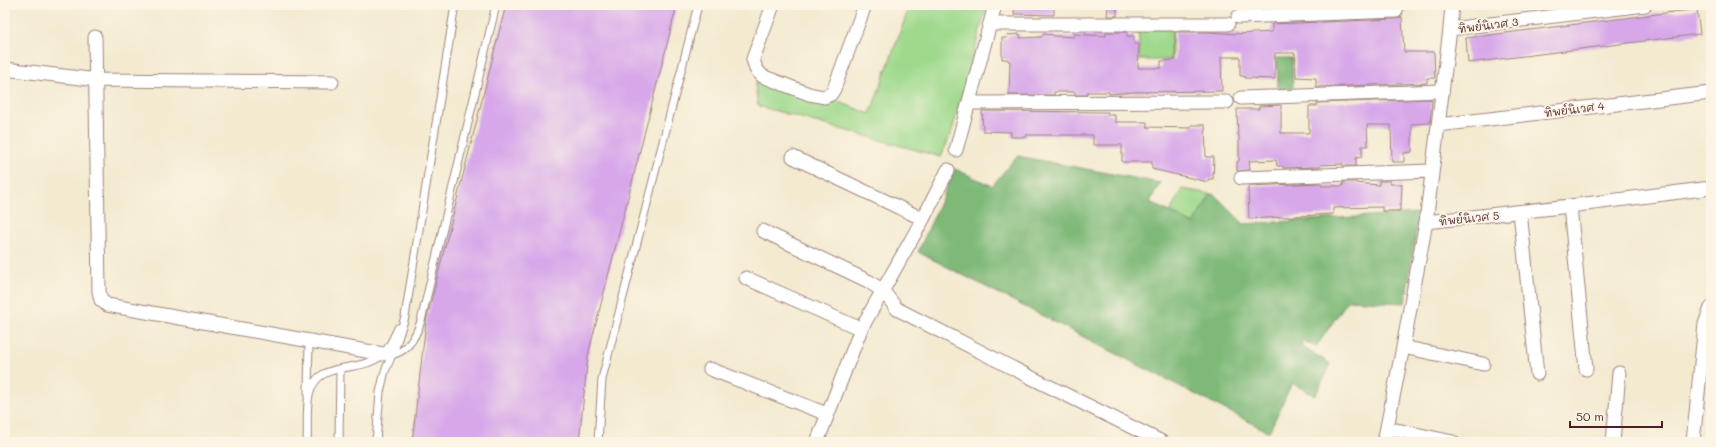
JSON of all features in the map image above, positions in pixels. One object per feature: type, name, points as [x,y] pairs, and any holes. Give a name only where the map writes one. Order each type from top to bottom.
[{"type":"street","points":[[773,5],[753,59],[756,70],[762,76],[809,94],[824,96],[831,94],[834,89],[865,5]]},
{"type":"street","points":[[956,150],[995,5]]},
{"type":"street","points":[[1426,222],[1452,5]]},
{"type":"street","name":"ทิพย์นิเวศ 3","points":[[1450,29],[1645,5]]},
{"type":"street","points":[[990,24],[1233,21],[1274,10],[1366,9],[1396,11]]},
{"type":"street","points":[[96,37],[99,290],[102,300],[107,305],[387,355]]},
{"type":"street","points":[[5,69],[97,80],[332,82]]},
{"type":"street","points":[[1242,98],[1442,91]]},
{"type":"street","name":"ทิพย์นิเวศ 4","points":[[1438,124],[1711,93]]},
{"type":"street","points":[[969,103],[1227,102]]},
{"type":"street","points":[[792,157],[923,219]]},
{"type":"street","points":[[817,442],[861,329],[923,219],[948,170]]},
{"type":"street","points":[[1241,178],[1431,171]]},
{"type":"street","name":"ทิพย์นิเวศ 5","points":[[1384,442],[1426,222],[1520,212],[1711,188]]},
{"type":"street","points":[[1570,206],[1586,369]]},
{"type":"street","points":[[1520,212],[1538,374]]},
{"type":"street","points":[[763,231],[868,281],[883,291],[897,309],[1162,442]]},
{"type":"street","points":[[746,278],[861,329]]},
{"type":"street","points":[[1693,442],[1705,324],[1711,308]]},
{"type":"street","points":[[1403,347],[1483,364]]},
{"type":"street","points":[[710,369],[827,414]]},
{"type":"street","points":[[1614,442],[1619,373]]},
{"type":"street","points":[[1387,428],[1453,442]]},
{"type":"lane","points":[[376,442],[380,392],[387,355],[405,317],[455,5]]},
{"type":"lane","points":[[308,396],[319,375],[330,371],[372,362],[387,355],[402,352],[416,336],[421,321],[496,5]]},
{"type":"lane","points":[[598,442],[602,379],[698,5]]},
{"type":"lane","points":[[307,442],[309,340]]},
{"type":"lane","points":[[339,442],[340,369]]},
{"type":"green space","points":[[910,5],[987,5],[952,131],[941,157],[758,106],[755,85],[762,80],[826,102],[837,101],[870,114]]},
{"type":"green space","points":[[1172,28],[1172,60],[1139,60],[1139,29]]},
{"type":"green space","points":[[1277,58],[1292,58],[1293,89],[1278,89]]},
{"type":"green space","points":[[1017,156],[1160,183],[1150,202],[1193,224],[1211,194],[1215,195],[1244,224],[1419,213],[1405,303],[1348,300],[1316,347],[1302,340],[1304,348],[1331,364],[1315,396],[1292,383],[1269,432],[918,252],[955,169],[992,186]]},
{"type":"green space","points":[[1182,189],[1211,194],[1194,224],[1170,212]]},
{"type":"building","points":[[506,5],[677,5],[588,355],[579,442],[412,442],[426,322]]},
{"type":"building","points":[[1015,5],[1054,5],[1054,15],[1014,14]]},
{"type":"building","points":[[1108,5],[1117,5],[1117,16],[1107,16]]},
{"type":"building","points":[[1271,5],[1343,5],[1271,8]]},
{"type":"building","points":[[1697,9],[1700,34],[1468,63],[1466,38]]},
{"type":"building","points":[[1402,17],[1404,52],[1434,52],[1435,78],[1427,78],[1427,83],[1316,87],[1316,78],[1296,77],[1295,53],[1275,53],[1275,79],[1245,78],[1244,76],[1240,76],[1240,57],[1221,57],[1222,91],[1134,92],[1109,94],[1109,92],[1087,92],[1087,95],[1075,95],[1075,92],[1054,92],[1054,95],[1009,95],[1010,61],[1008,61],[1008,59],[1002,59],[1002,38],[1007,38],[1008,35],[1020,34],[1020,38],[1041,37],[1044,34],[1074,37],[1074,34],[1106,36],[1106,32],[1127,32],[1127,36],[1134,36],[1134,44],[1139,44],[1138,68],[1161,68],[1161,61],[1175,60],[1175,32],[1238,34],[1272,32],[1272,24],[1396,19]]},
{"type":"building","points":[[1432,100],[1430,123],[1412,124],[1412,152],[1404,153],[1404,162],[1392,162],[1391,125],[1367,125],[1368,146],[1362,146],[1362,157],[1356,158],[1356,166],[1343,166],[1343,164],[1320,165],[1320,167],[1283,168],[1283,166],[1277,166],[1276,160],[1249,161],[1250,170],[1237,171],[1237,162],[1239,161],[1239,135],[1237,109],[1259,109],[1259,106],[1281,105],[1281,133],[1309,133],[1309,106],[1317,106],[1317,103]]},
{"type":"building","points":[[982,111],[1108,112],[1108,115],[1115,115],[1115,122],[1147,122],[1147,127],[1191,128],[1191,125],[1205,125],[1206,157],[1214,157],[1213,179],[1208,179],[1208,182],[1152,169],[1152,162],[1122,162],[1122,145],[1093,145],[1093,135],[1026,135],[1026,137],[1011,137],[1011,132],[983,131]]},
{"type":"building","points":[[1379,181],[1390,181],[1390,184],[1402,184],[1400,211],[1382,211],[1382,207],[1333,208],[1333,214],[1249,219],[1248,186],[1321,183],[1321,186],[1343,186],[1343,182],[1379,185]]}]
